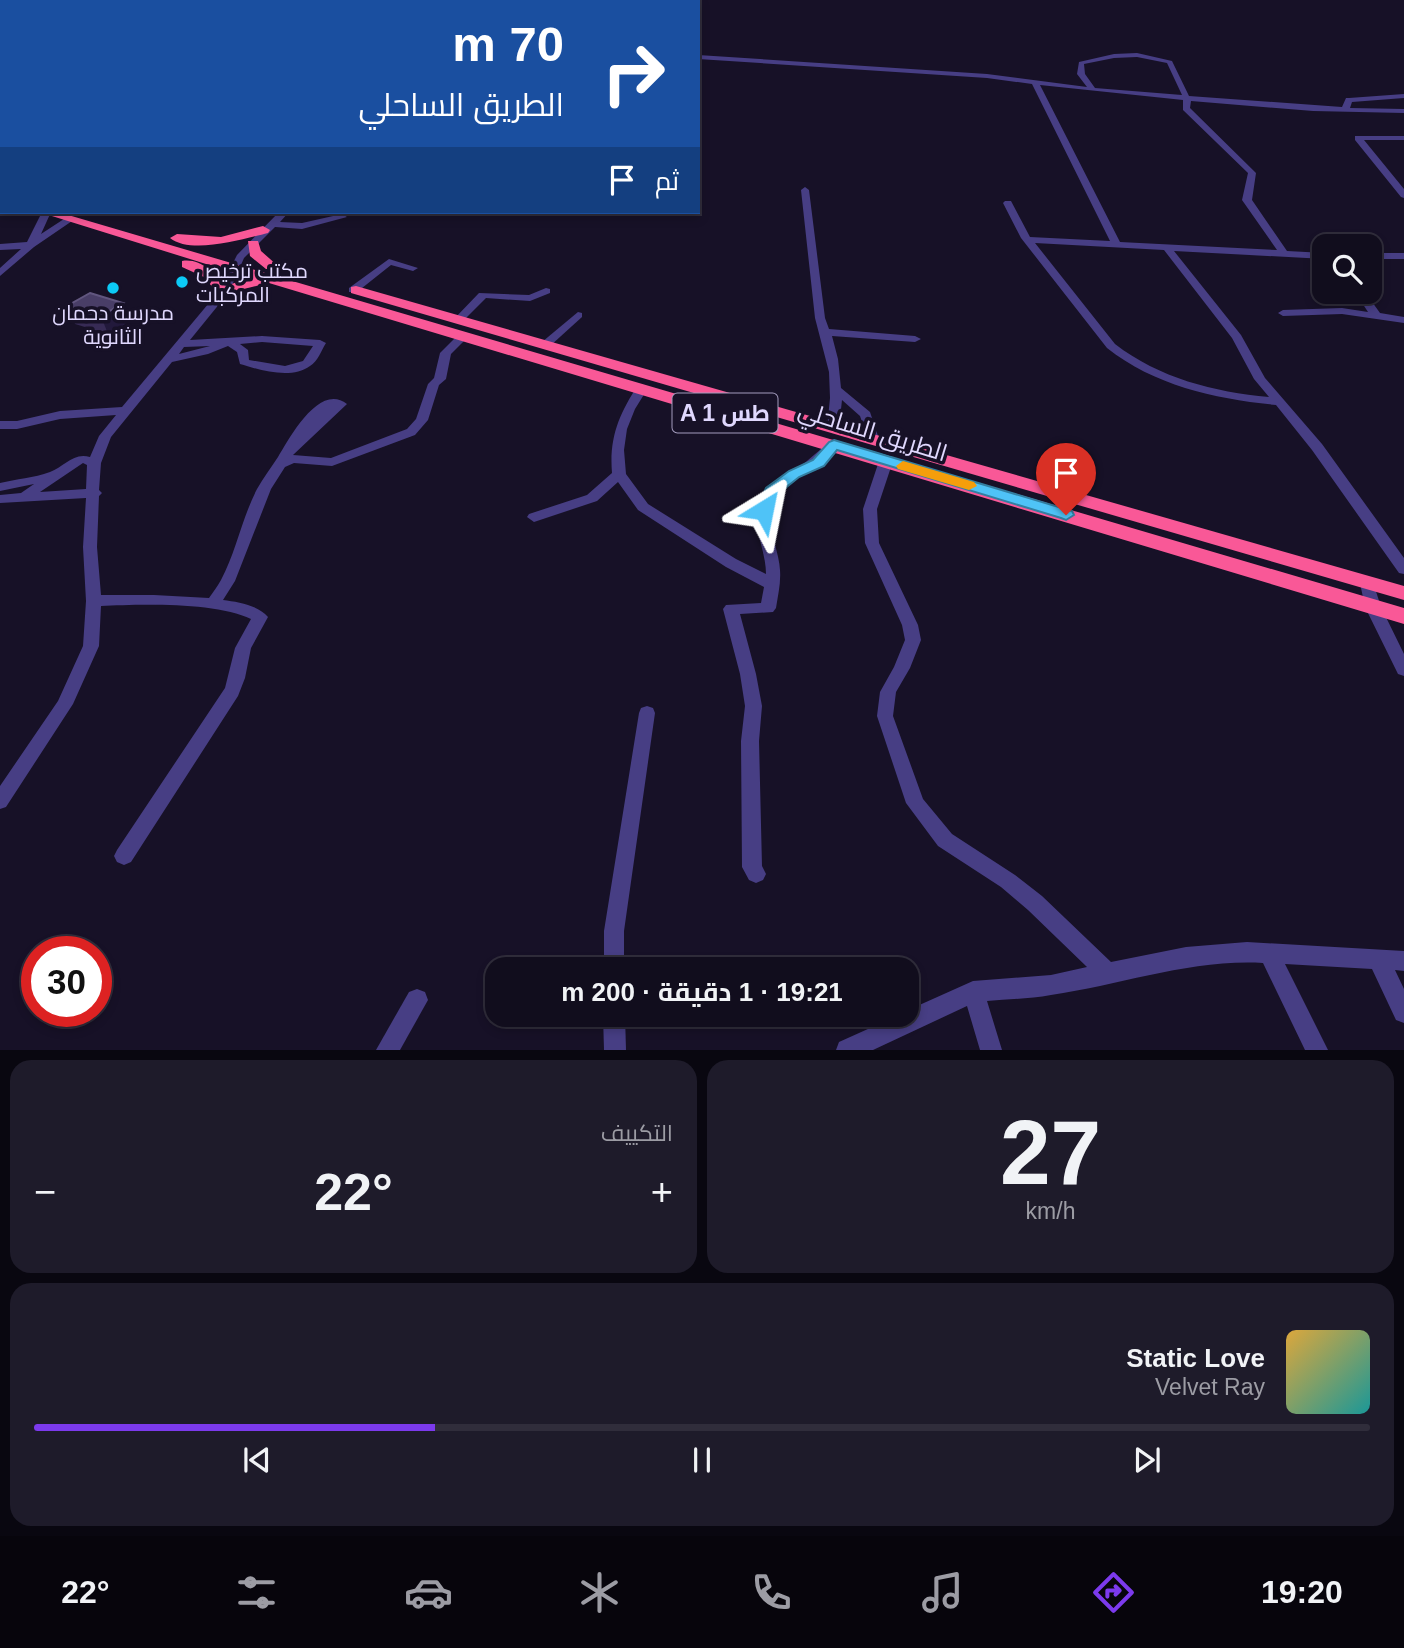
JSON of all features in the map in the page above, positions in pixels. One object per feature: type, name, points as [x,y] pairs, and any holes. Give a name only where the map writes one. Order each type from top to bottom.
[{"type":"highway","name":"الطريق الساحلي","points":[[52,214],[161,247],[235,262]]},
{"type":"highway","name":"الطريق الساحلي","points":[[95,214],[177,238],[235,262],[273,274],[462,327],[546,344],[834,436],[886,461],[1404,616]]},
{"type":"highway","points":[[177,238],[221,241],[268,227]]},
{"type":"highway","points":[[161,247],[158,253],[204,270],[219,293],[273,274],[255,253],[253,244]]},
{"type":"highway","name":"الطريق الساحلي","points":[[273,274],[353,290],[642,388],[834,436],[873,439],[1404,593]]},
{"type":"street","points":[[1093,90],[1081,74],[1081,64],[1121,55],[1151,56],[1170,62],[1186,97],[1186,108],[1252,173],[1247,200],[1285,255]]},
{"type":"street","points":[[700,57],[1035,82],[1093,90],[1345,110],[1403,112]]},
{"type":"street","points":[[1035,82],[1117,245]]},
{"type":"street","points":[[1345,110],[1349,100],[1404,96]]},
{"type":"street","points":[[1404,138],[1358,138],[1404,195]]},
{"type":"street","points":[[1391,180],[1404,181]]},
{"type":"street","points":[[755,874],[752,867],[750,741],[755,723],[755,698],[731,609],[768,608],[773,568],[765,540],[764,510],[767,498],[794,474],[818,463],[834,436],[838,391],[827,332],[818,304],[805,190]]},
{"type":"street","points":[[1008,203],[1024,236],[1030,240],[1037,254],[1054,259],[1111,346],[1125,358],[1204,388],[1279,402]]},
{"type":"street","points":[[30,246],[44,214]]},
{"type":"street","points":[[0,801],[65,704],[91,646],[94,601],[90,547],[95,493],[94,463],[105,436],[123,411],[183,344],[219,293],[235,262],[282,214]]},
{"type":"street","points":[[235,262],[268,227],[302,226],[342,217]]},
{"type":"street","points":[[0,273],[30,246],[70,219]]},
{"type":"street","points":[[1030,240],[1312,256]]},
{"type":"street","points":[[1054,259],[1058,241]]},
{"type":"street","points":[[0,247],[30,246]]},
{"type":"street","points":[[1167,248],[1237,337],[1260,379],[1331,465],[1404,569]]},
{"type":"street","points":[[1382,256],[1404,256]]},
{"type":"street","points":[[353,290],[389,262],[413,268]]},
{"type":"street","points":[[283,460],[332,462],[411,432],[422,420],[434,384],[440,379],[446,353],[483,295],[530,298],[547,291]]},
{"type":"street","points":[[1368,304],[1376,315]]},
{"type":"street","points":[[1283,313],[1342,311],[1404,320]]},
{"type":"street","points":[[546,344],[579,315]]},
{"type":"street","points":[[827,332],[915,339]]},
{"type":"street","points":[[183,344],[262,339],[320,343],[309,361],[281,369],[244,362],[242,350],[229,342]]},
{"type":"street","points":[[204,352],[229,342]]},
{"type":"street","points":[[170,359],[204,352],[242,350]]},
{"type":"street","points":[[642,388],[624,413],[616,451],[619,474],[643,507],[731,563],[772,584]]},
{"type":"street","points":[[838,391],[866,415],[873,439]]},
{"type":"street","points":[[213,604],[228,581],[264,489],[310,418],[324,407],[341,404],[283,460]]},
{"type":"street","points":[[0,425],[17,425],[60,415],[123,411]]},
{"type":"street","points":[[23,498],[83,459],[94,463]]},
{"type":"street","points":[[886,461],[870,509],[872,543],[910,625],[913,640],[902,668],[888,692],[885,716],[915,803],[945,840],[1008,881],[1035,903],[1107,973]]},
{"type":"street","points":[[534,517],[593,498],[619,474]]},
{"type":"street","points":[[0,487],[55,475]]},
{"type":"street","points":[[0,499],[95,493]]},
{"type":"street","points":[[1367,583],[1373,607],[1404,670]]},
{"type":"street","points":[[94,601],[119,599],[213,604],[260,617],[251,630],[240,660],[241,673],[192,756],[124,856]]},
{"type":"street","points":[[614,957],[614,930],[647,713]]},
{"type":"street","points":[[1268,952],[1317,1049]]},
{"type":"street","points":[[847,1049],[973,992],[1051,985],[1186,957],[1268,952],[1404,961]]},
{"type":"street","points":[[1379,961],[1404,1012]]},
{"type":"street","points":[[973,992],[991,1049]]},
{"type":"street","points":[[387,1049],[417,1000]]},
{"type":"street","points":[[614,1027],[615,1049]]},
{"type":"building","points":[[90,293],[123,303],[101,316],[67,306]]},
{"type":"slow traffic","points":[[903,466],[969,486]]},
{"type":"place","name":"مكتب ترخيص المركبات","points":[[182,282]]},
{"type":"place","name":"مدرسة دحمان الثانوية","points":[[113,288]]},
{"type":"route","points":[[764,510],[772,491],[794,474],[818,463],[834,445],[1066,515]]}]
